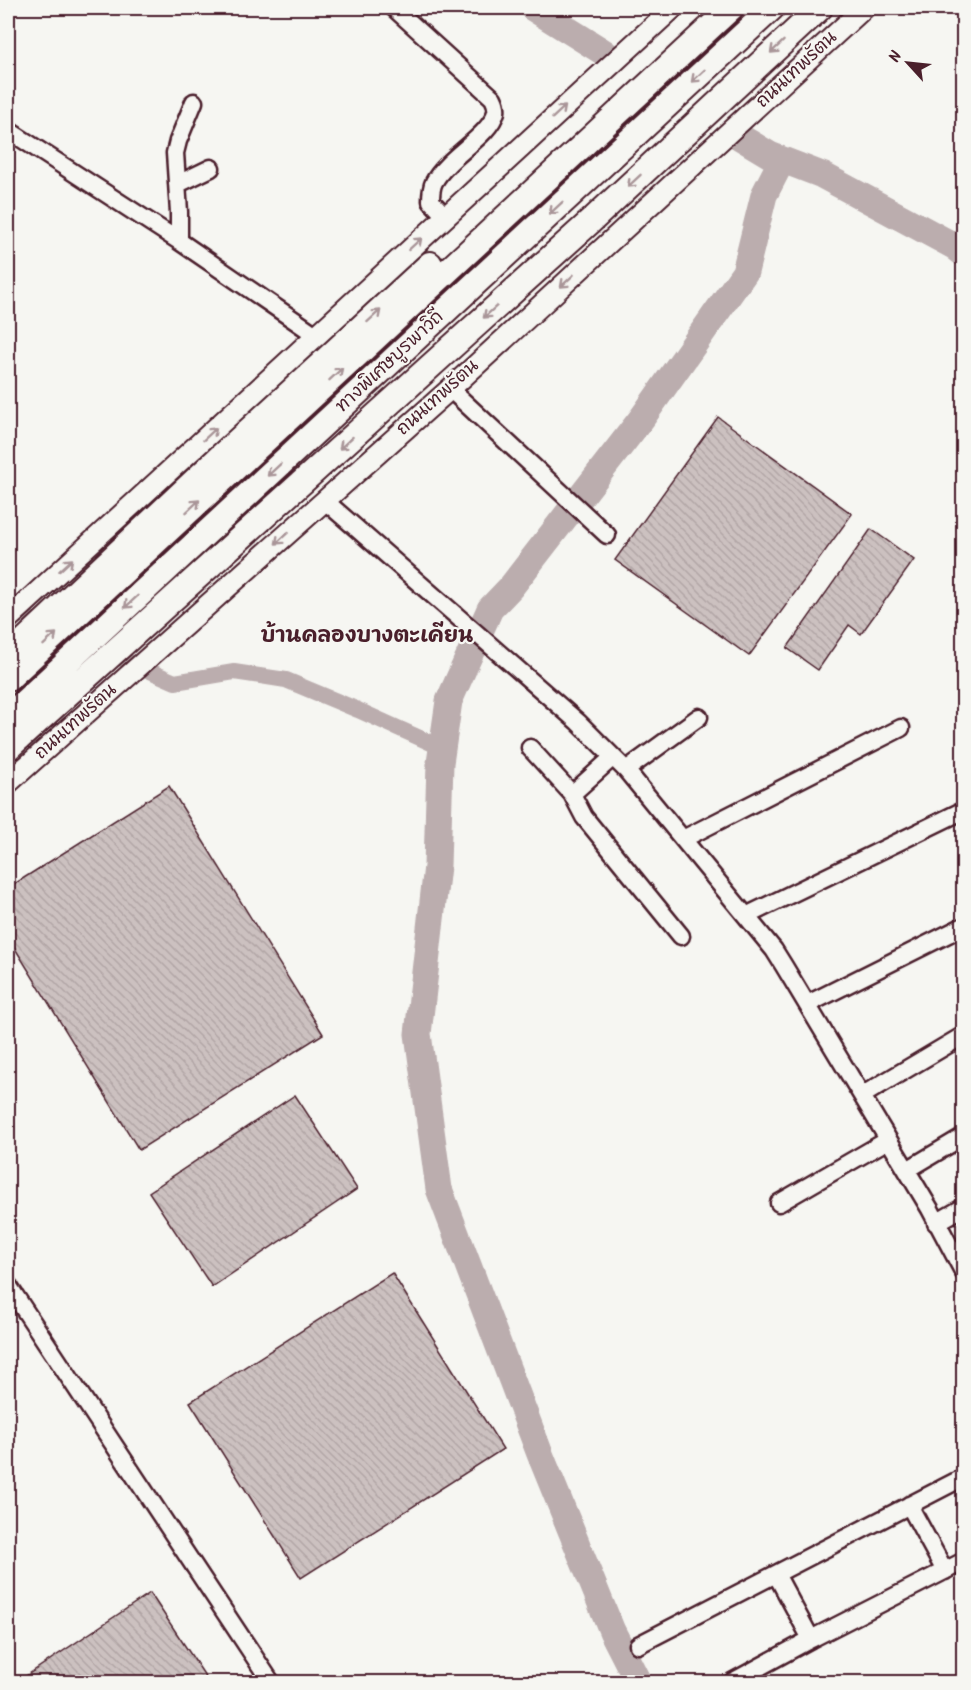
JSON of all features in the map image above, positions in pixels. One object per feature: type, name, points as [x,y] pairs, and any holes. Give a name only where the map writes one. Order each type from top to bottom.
[{"type":"highway","points":[[8,656],[222,454],[710,8]]},
{"type":"highway","name":"ทางพิเศษบูรพาวิถี","points":[[8,679],[731,8]]},
{"type":"highway","name":"ทางพิเศษบูรพาวิถี","points":[[8,717],[772,8]]},
{"type":"highway","name":"ถนนเทพรัตน","points":[[8,748],[572,238],[820,8]]},
{"type":"main road","points":[[8,619],[673,8]]},
{"type":"main road","name":"ถนนเทพรัตน","points":[[8,783],[450,389],[864,8]]},
{"type":"street","points":[[394,8],[493,98],[496,105],[496,111],[484,131],[449,162],[433,184],[431,201],[445,216]]},
{"type":"street","points":[[179,242],[175,153],[194,102]]},
{"type":"street","points":[[8,130],[316,335]]},
{"type":"street","points":[[178,184],[211,168]]},
{"type":"street","points":[[450,389],[607,535]]},
{"type":"street","points":[[324,500],[578,722],[626,770],[774,950],[907,1170],[963,1273]]},
{"type":"street","points":[[626,770],[699,717]]},
{"type":"street","points":[[683,839],[901,728]]},
{"type":"street","points":[[530,748],[572,794],[584,817],[681,936]]},
{"type":"street","points":[[572,794],[613,757]]},
{"type":"street","points":[[746,916],[960,812]]},
{"type":"street","points":[[808,1004],[963,926]]},
{"type":"street","points":[[863,1095],[963,1035]]},
{"type":"street","points":[[907,1170],[963,1136]]},
{"type":"street","points":[[779,1203],[888,1140]]},
{"type":"street","points":[[936,1223],[963,1207]]},
{"type":"street","points":[[8,1285],[271,1683]]},
{"type":"street","points":[[638,1645],[963,1477]]},
{"type":"street","points":[[909,1505],[945,1571]]},
{"type":"street","points":[[732,1683],[811,1639],[963,1561]]},
{"type":"street","points":[[776,1574],[811,1639]]},
{"type":"building","points":[[718,417],[852,514],[749,656],[615,560]]},
{"type":"building","points":[[871,529],[914,560],[861,634],[849,625],[818,670],[787,648]]},
{"type":"building","points":[[169,786],[323,1034],[139,1150],[8,937],[8,888]]},
{"type":"building","points":[[295,1095],[357,1189],[212,1287],[149,1192]]},
{"type":"building","points":[[392,1273],[503,1449],[301,1578],[190,1402]]},
{"type":"building","points":[[150,1593],[209,1682],[17,1682]]},
{"type":"waterway","points":[[533,8],[605,53]]},
{"type":"waterway","points":[[740,137],[770,155],[822,175],[954,246],[964,254]]},
{"type":"waterway","points":[[638,1682],[612,1631],[540,1454],[439,1189],[418,1034],[437,866],[440,763],[449,701],[490,609],[511,587],[642,418],[745,272],[764,195],[782,160]]},
{"type":"waterway","points":[[8,609],[175,682],[234,672],[286,680],[442,748]]},
{"type":"district","name":"บ้านคลองบางตะเคียน","points":[[367,636]]}]
